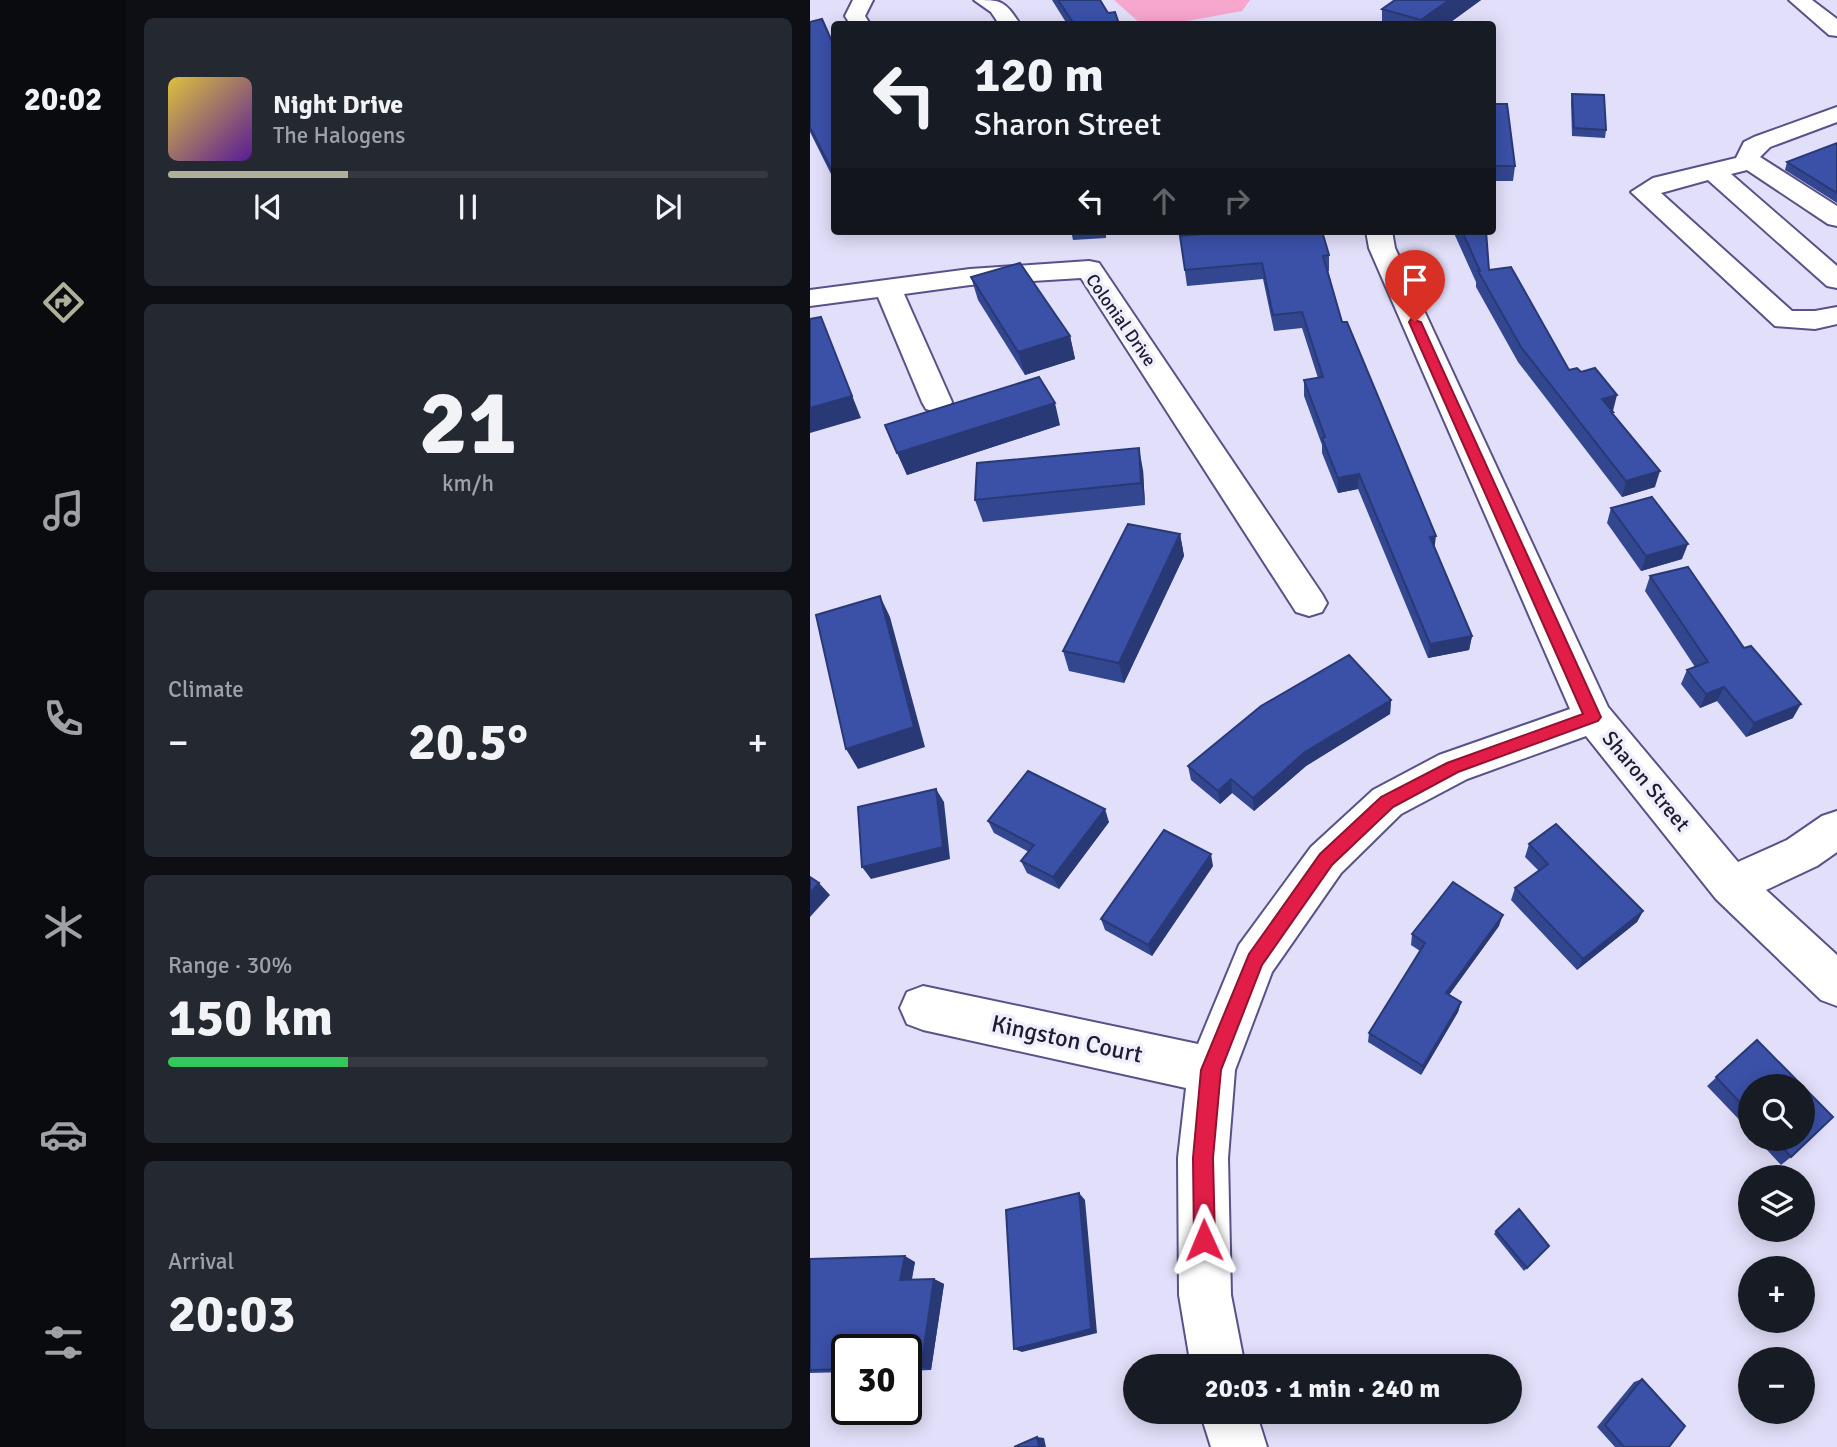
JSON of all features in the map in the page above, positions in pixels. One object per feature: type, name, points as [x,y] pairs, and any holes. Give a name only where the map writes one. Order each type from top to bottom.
[{"type":"street","points":[[858,21],[855,16],[863,0]]},
{"type":"street","points":[[984,0],[999,8],[1007,21]]},
{"type":"street","points":[[1799,0],[1836,28]]},
{"type":"street","points":[[1834,214],[1751,162],[1748,157],[1753,147],[1837,114]]},
{"type":"street","points":[[1751,162],[1662,183],[1644,192],[1785,320],[1815,320],[1837,315]]},
{"type":"street","points":[[1713,171],[1837,280]]},
{"type":"street","name":"Sharon Street","points":[[1380,235],[1382,248],[1593,717],[1731,885],[1837,985]]},
{"type":"street","name":"Colonial Drive","points":[[810,298],[887,287],[1089,269],[1309,603]]},
{"type":"street","points":[[887,287],[937,402]]},
{"type":"street","points":[[1216,1354],[1205,1296],[1203,1158],[1211,1070],[1255,960],[1326,860],[1387,802],[1453,768],[1593,717]]},
{"type":"street","points":[[1731,885],[1802,853],[1837,829]]},
{"type":"street","name":"Kingston Court","points":[[923,1007],[1211,1070]]},
{"type":"street","points":[[1232,1424],[1239,1447]]},
{"type":"shaded area","points":[[1114,0],[1250,0],[1242,11],[1187,21],[1138,21]]},
{"type":"building","points":[[1058,0],[1100,0],[1108,13],[1115,12],[1118,21],[1072,21]]},
{"type":"building","points":[[1395,0],[1449,0],[1421,20],[1382,9]]},
{"type":"building","points":[[822,19],[831,39],[831,169],[810,127],[810,22]]},
{"type":"building","points":[[1572,94],[1604,95],[1606,130],[1574,128]]},
{"type":"building","points":[[1496,104],[1507,104],[1515,166],[1496,166]]},
{"type":"building","points":[[1837,143],[1837,193],[1787,162]]},
{"type":"building","points":[[1323,235],[1329,255],[1323,256],[1342,322],[1347,322],[1436,536],[1430,537],[1472,636],[1430,644],[1359,474],[1338,478],[1304,380],[1323,377],[1302,312],[1273,315],[1262,263],[1185,270],[1180,236]]},
{"type":"building","points":[[1464,235],[1486,235],[1489,270],[1511,267],[1569,370],[1577,368],[1581,372],[1595,368],[1617,395],[1602,399],[1660,471],[1626,481],[1521,347]]},
{"type":"building","points":[[1020,263],[1070,336],[1018,352],[971,277]]},
{"type":"building","points":[[821,317],[852,396],[810,408],[810,319]]},
{"type":"building","points":[[1039,377],[1055,403],[897,453],[885,425]]},
{"type":"building","points":[[1139,448],[1141,483],[975,500],[977,463]]},
{"type":"building","points":[[1652,497],[1688,544],[1646,556],[1611,508]]},
{"type":"building","points":[[1128,524],[1180,534],[1119,663],[1063,651]]},
{"type":"building","points":[[1688,567],[1744,648],[1751,646],[1801,704],[1754,723],[1724,687],[1706,694],[1687,670],[1708,662],[1650,576]]},
{"type":"building","points":[[880,596],[914,727],[846,749],[816,615]]},
{"type":"building","points":[[1349,655],[1391,700],[1305,752],[1253,798],[1231,779],[1218,791],[1188,766],[1261,706]]},
{"type":"building","points":[[1028,771],[1105,809],[1053,877],[1021,861],[1034,845],[988,821]]},
{"type":"building","points":[[936,789],[943,847],[862,867],[858,807]]},
{"type":"building","points":[[1556,824],[1643,911],[1583,959],[1515,888],[1548,864],[1529,844]]},
{"type":"building","points":[[1164,830],[1211,854],[1148,945],[1101,919]]},
{"type":"building","points":[[810,877],[819,883],[810,893]]},
{"type":"building","points":[[1453,882],[1503,915],[1446,993],[1461,1002],[1423,1066],[1369,1033],[1425,943],[1412,934]]},
{"type":"building","points":[[1757,1040],[1791,1074],[1738,1074],[1738,1100],[1716,1077]]},
{"type":"building","points":[[1815,1099],[1833,1117],[1815,1134]]},
{"type":"building","points":[[1786,1151],[1797,1151],[1791,1157]]},
{"type":"building","points":[[1079,1193],[1091,1329],[1014,1349],[1006,1210]]},
{"type":"building","points":[[1519,1209],[1549,1246],[1527,1268],[1496,1231]]},
{"type":"building","points":[[905,1256],[900,1280],[934,1279],[922,1360],[922,1334],[831,1334],[831,1369],[810,1370],[810,1259]]},
{"type":"building","points":[[1642,1379],[1685,1426],[1669,1447],[1624,1447],[1605,1425]]},
{"type":"building","points":[[1037,1437],[1039,1447],[1014,1447]]},
{"type":"route","points":[[1204,1240],[1203,1158],[1211,1070],[1255,960],[1326,860],[1387,802],[1453,768],[1593,717],[1415,322]]}]
